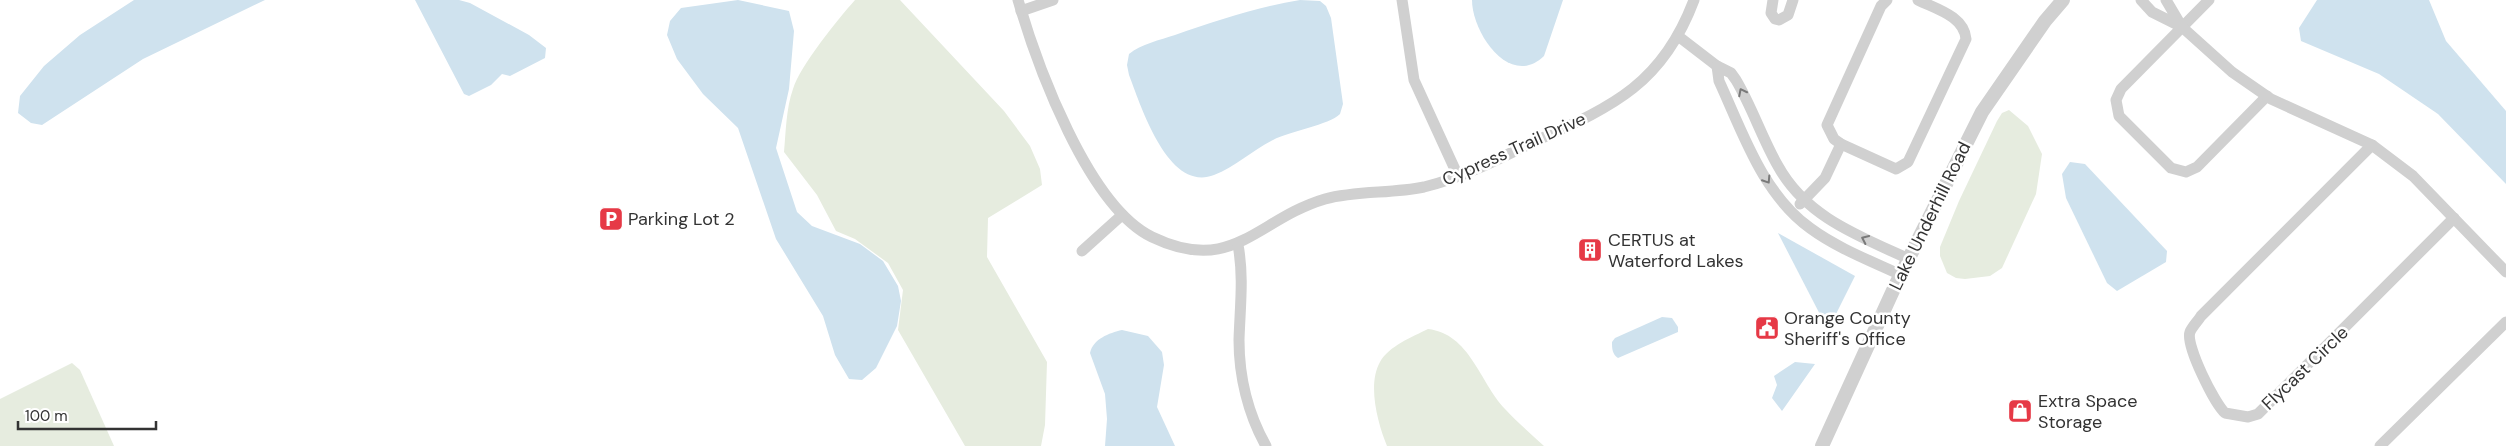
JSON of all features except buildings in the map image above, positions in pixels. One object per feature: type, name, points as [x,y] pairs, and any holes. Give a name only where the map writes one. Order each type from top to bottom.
[{"type":"street","points":[[1020,5],[1053,0]]},
{"type":"street","points":[[1402,0],[1414,80],[1458,176]]},
{"type":"street","name":"Cypress Trail Drive","points":[[1020,5],[1052,99],[1096,180],[1122,215],[1150,236],[1180,247],[1210,249],[1238,245],[1299,209],[1323,200],[1350,194],[1408,190],[1458,176],[1616,102],[1655,69],[1678,36],[1694,0]]},
{"type":"street","points":[[1773,0],[1771,13],[1775,19],[1779,20],[1788,16],[1793,0]]},
{"type":"street","points":[[1887,0],[1881,6],[1827,126],[1834,139],[1841,144],[1896,169],[1908,162],[1966,39],[1959,21],[1918,0]]},
{"type":"street","name":"Lake Underhill Road","points":[[1822,446],[1901,275],[1982,112],[2045,21],[2063,0]]},
{"type":"street","points":[[2140,0],[2152,12],[2182,27],[2232,72],[2267,96],[2372,145],[2413,176],[2506,272]]},
{"type":"street","points":[[2166,0],[2182,27]]},
{"type":"street","points":[[2210,0],[2121,89],[2116,100],[2120,116],[2171,168],[2181,172],[2197,167],[2267,96]]},
{"type":"street","points":[[1678,36],[1717,66],[1732,74],[1778,166],[1804,200],[1824,217],[1840,227],[1909,260]]},
{"type":"street","points":[[1717,66],[1718,80],[1763,176],[1792,212],[1826,239],[1901,275]]},
{"type":"street","points":[[1738,122],[1753,115]]},
{"type":"street","points":[[1792,212],[1825,178],[1841,144]]},
{"type":"street","name":"Flycast Circle","points":[[2372,145],[2201,316],[2190,332],[2189,343],[2220,409],[2235,417],[2248,417],[2258,414],[2454,218]]},
{"type":"street","points":[[1082,252],[1122,215]]},
{"type":"street","points":[[1238,245],[1242,276],[1239,341],[1241,369],[1250,409],[1266,446]]},
{"type":"street","points":[[2380,446],[2506,322]]},
{"type":"shaded area","points":[[855,0],[900,0],[1004,111],[1030,146],[1040,169],[1042,185],[988,218],[987,257],[1047,362],[1045,425],[1041,446],[965,446],[898,330],[903,290],[888,263],[855,239],[836,231],[817,195],[784,152],[789,104],[797,79],[820,43]]},
{"type":"shaded area","points":[[2009,110],[2028,126],[2042,154],[2036,194],[2002,268],[1990,276],[1965,279],[1956,278],[1947,273],[1940,256],[1940,247],[1959,201],[1997,121],[2002,113]]},
{"type":"shaded area","points":[[1428,329],[1442,333],[1464,349],[1505,409],[1544,446],[1387,446],[1380,427],[1375,404],[1374,382],[1376,371],[1380,362],[1389,351],[1401,342]]},
{"type":"shaded area","points":[[72,363],[80,370],[114,446],[0,446],[0,399]]},
{"type":"water","points":[[134,0],[265,0],[143,59],[42,125],[31,123],[18,113],[20,96],[44,66],[80,35]]},
{"type":"water","points":[[415,0],[459,0],[470,3],[529,35],[546,48],[545,58],[510,76],[502,74],[491,85],[469,96],[464,94]]},
{"type":"water","points":[[738,0],[789,11],[794,31],[789,89],[776,148],[797,212],[812,226],[860,244],[883,261],[898,286],[901,301],[897,326],[876,368],[862,380],[849,379],[835,355],[823,316],[776,239],[738,128],[703,94],[677,59],[667,35],[670,21],[681,8]]},
{"type":"water","points":[[1300,0],[1320,1],[1326,6],[1331,18],[1343,104],[1340,114],[1318,125],[1273,140],[1229,168],[1214,175],[1198,177],[1183,171],[1170,159],[1149,125],[1129,75],[1127,65],[1129,54],[1151,43],[1252,10]]},
{"type":"water","points":[[1472,0],[1563,0],[1544,56],[1531,64],[1518,66],[1506,61],[1495,53],[1478,27]]},
{"type":"water","points":[[2317,0],[2429,0],[2446,41],[2506,111],[2506,184],[2438,114],[2379,74],[2301,41],[2299,28]]},
{"type":"water","points":[[2070,162],[2085,164],[2167,251],[2166,262],[2117,291],[2107,283],[2066,198],[2062,174]]},
{"type":"water","points":[[1778,233],[1855,276],[1828,330]]},
{"type":"water","points":[[1662,317],[1672,318],[1678,327],[1678,332],[1618,358],[1615,355],[1612,349],[1612,342],[1615,338]]},
{"type":"water","points":[[1122,330],[1148,336],[1162,352],[1164,365],[1157,407],[1175,446],[1105,446],[1107,419],[1105,394],[1090,353],[1098,340]]},
{"type":"water","points":[[1795,362],[1815,364],[1782,411],[1772,398],[1777,385],[1774,376]]},
{"type":"place","name":"Parking Lot 2","points":[[611,219]]},
{"type":"place","name":"CERTUS at Waterford Lakes","points":[[1590,250]]},
{"type":"place","name":"Orange County Sheriff's Office","points":[[1767,328]]},
{"type":"place","name":"Extra Space Storage","points":[[2020,411]]}]
